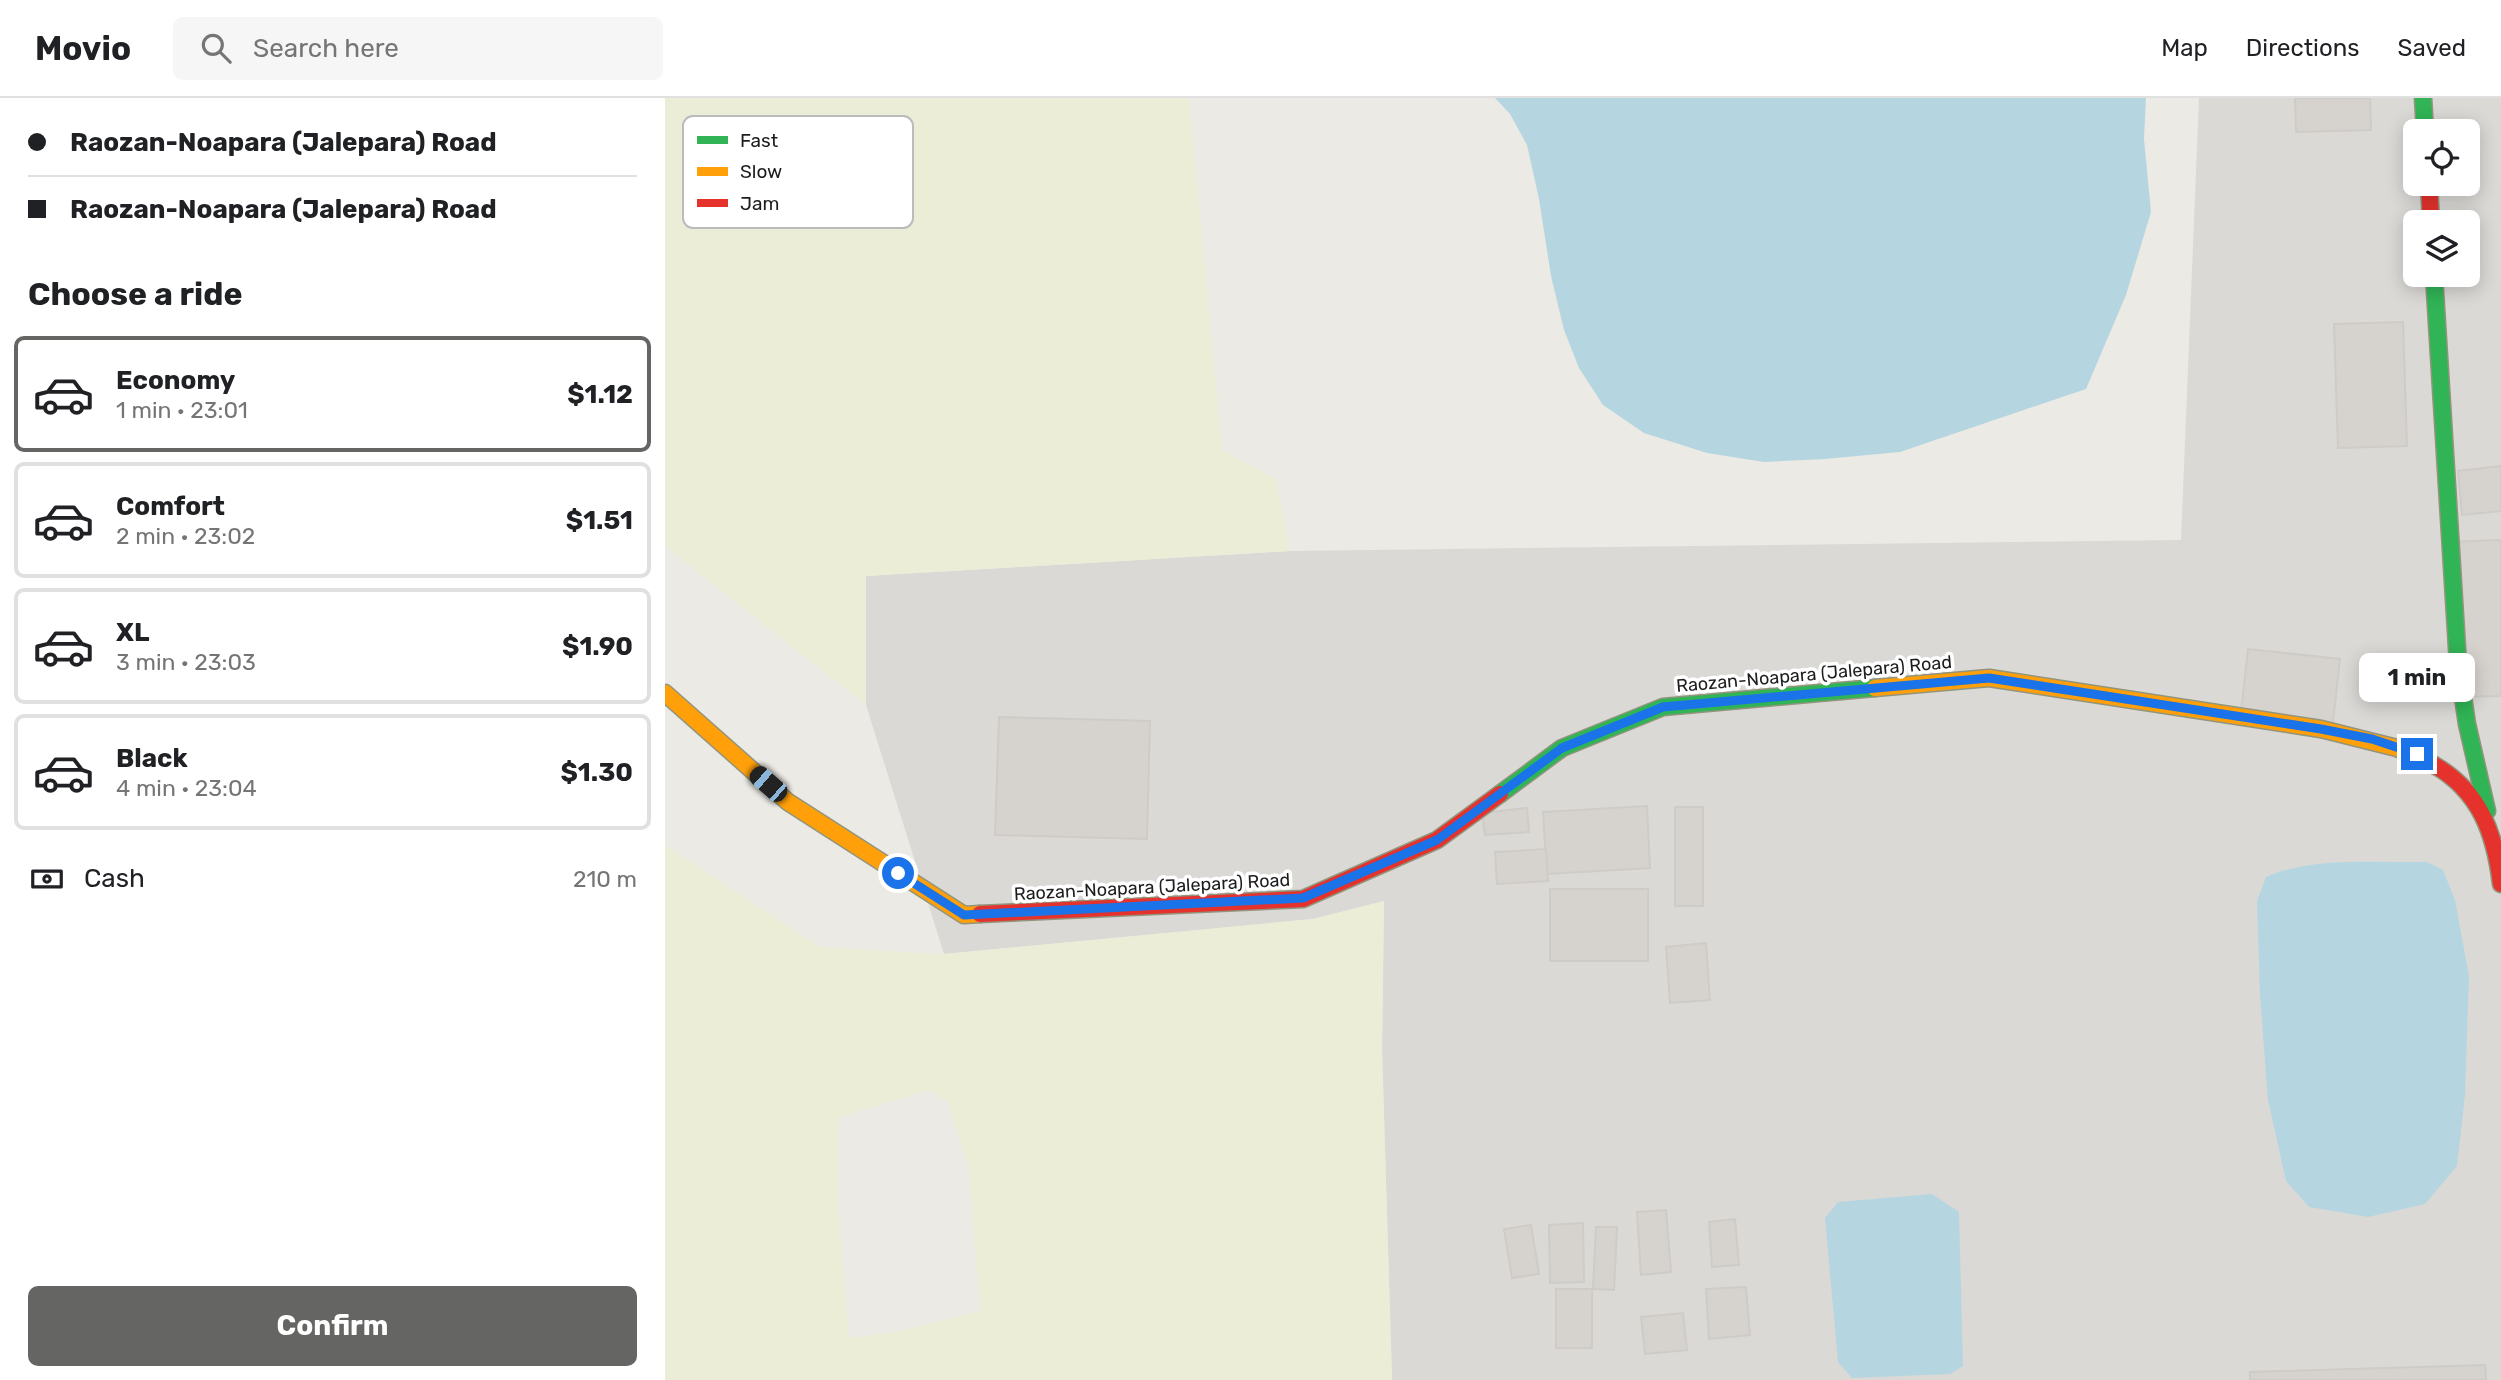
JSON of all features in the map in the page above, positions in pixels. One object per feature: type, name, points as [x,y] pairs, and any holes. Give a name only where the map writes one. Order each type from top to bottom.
[{"type":"main road","points":[[2423,98],[2424,119]]},
{"type":"main road","points":[[2435,287],[2458,664],[2467,724],[2491,830]]},
{"type":"main road","name":"Raozan-Noapara (Jalepara) Road","points":[[665,693],[788,802],[964,915],[1303,898],[1437,840],[1562,748],[1663,707],[1989,678],[2321,729],[2372,739],[2417,754],[2449,773],[2472,795],[2491,830],[2501,884]]},
{"type":"shaded area","points":[[2199,98],[2501,98],[2501,1380],[1392,1380],[1382,1050],[1384,901],[1313,919],[944,954],[866,705],[866,576],[1290,551],[2181,540]]},
{"type":"green space","points":[[665,98],[1189,98],[1222,450],[1276,479],[1290,551],[866,576],[866,705],[665,546]]},
{"type":"green space","points":[[665,845],[820,947],[944,954],[1313,919],[1384,901],[1382,1050],[1392,1380],[665,1380]],"holes":[[[929,1090],[948,1102],[969,1169],[980,1311],[897,1332],[849,1338],[838,1206],[839,1117]]]},
{"type":"water","points":[[1495,98],[2146,98],[2144,139],[2151,212],[2126,295],[2086,389],[1900,452],[1764,462],[1707,453],[1644,433],[1603,405],[1579,368],[1564,330],[1551,276],[1527,145],[1510,114]]},
{"type":"water","points":[[2427,862],[2443,870],[2455,900],[2469,976],[2465,1095],[2457,1166],[2425,1204],[2368,1217],[2309,1207],[2286,1181],[2268,1100],[2260,996],[2257,901],[2266,877],[2284,870],[2324,863]]},
{"type":"water","points":[[1932,1194],[1959,1212],[1963,1366],[1950,1374],[1852,1378],[1838,1362],[1825,1218],[1838,1202]]},
{"type":"building","points":[[2295,98],[2370,98],[2371,130],[2296,132]]},
{"type":"building","points":[[2403,322],[2407,446],[2338,448],[2334,324]]},
{"type":"building","points":[[2501,466],[2501,511],[2462,515],[2458,471]]},
{"type":"building","points":[[2501,540],[2501,696],[2451,697],[2446,542]]},
{"type":"building","points":[[2248,649],[2340,659],[2332,731],[2240,721]]},
{"type":"building","points":[[999,717],[1150,721],[1147,839],[995,835]]},
{"type":"building","points":[[1647,806],[1650,868],[1547,874],[1543,812]]},
{"type":"building","points":[[1675,807],[1703,807],[1703,906],[1675,906]]},
{"type":"building","points":[[1527,808],[1529,832],[1485,835],[1482,813]]},
{"type":"building","points":[[1546,849],[1548,881],[1497,884],[1495,852]]},
{"type":"building","points":[[1550,889],[1648,889],[1648,961],[1550,961]]},
{"type":"building","points":[[1706,943],[1710,1000],[1670,1003],[1666,947]]},
{"type":"building","points":[[1666,1210],[1671,1272],[1641,1275],[1637,1212]]},
{"type":"building","points":[[1735,1219],[1739,1265],[1712,1267],[1709,1222]]},
{"type":"building","points":[[1583,1223],[1584,1282],[1550,1283],[1549,1225]]},
{"type":"building","points":[[1531,1225],[1539,1274],[1512,1278],[1504,1229]]},
{"type":"building","points":[[1596,1227],[1617,1227],[1614,1290],[1593,1289]]},
{"type":"building","points":[[1746,1287],[1750,1335],[1709,1339],[1706,1289]]},
{"type":"building","points":[[1556,1289],[1592,1289],[1592,1348],[1556,1348]]},
{"type":"building","points":[[1683,1313],[1687,1350],[1645,1354],[1641,1317]]},
{"type":"building","points":[[2485,1365],[2486,1380],[2250,1380],[2250,1372]]},
{"type":"traffic: fast","points":[[2423,98],[2424,119]]},
{"type":"traffic: fast","points":[[2435,287],[2458,664],[2467,724],[2487,811]]},
{"type":"traffic: fast","points":[[1500,794],[1562,748],[1663,707],[1875,688]]},
{"type":"traffic: slow","points":[[1875,688],[1989,678],[2321,729],[2397,748],[2434,765]]},
{"type":"traffic: slow","points":[[665,693],[788,802],[964,915],[980,914]]},
{"type":"traffic: jam","points":[[2430,196],[2430,210]]},
{"type":"traffic: jam","points":[[2434,765],[2463,788],[2483,816],[2494,848],[2501,884]]},
{"type":"traffic: jam","points":[[980,914],[1303,899],[1437,840],[1500,794]]},
{"type":"route","points":[[898,873],[964,915],[1303,898],[1437,840],[1562,748],[1663,707],[1989,678],[2321,729],[2372,739],[2417,754]]}]
